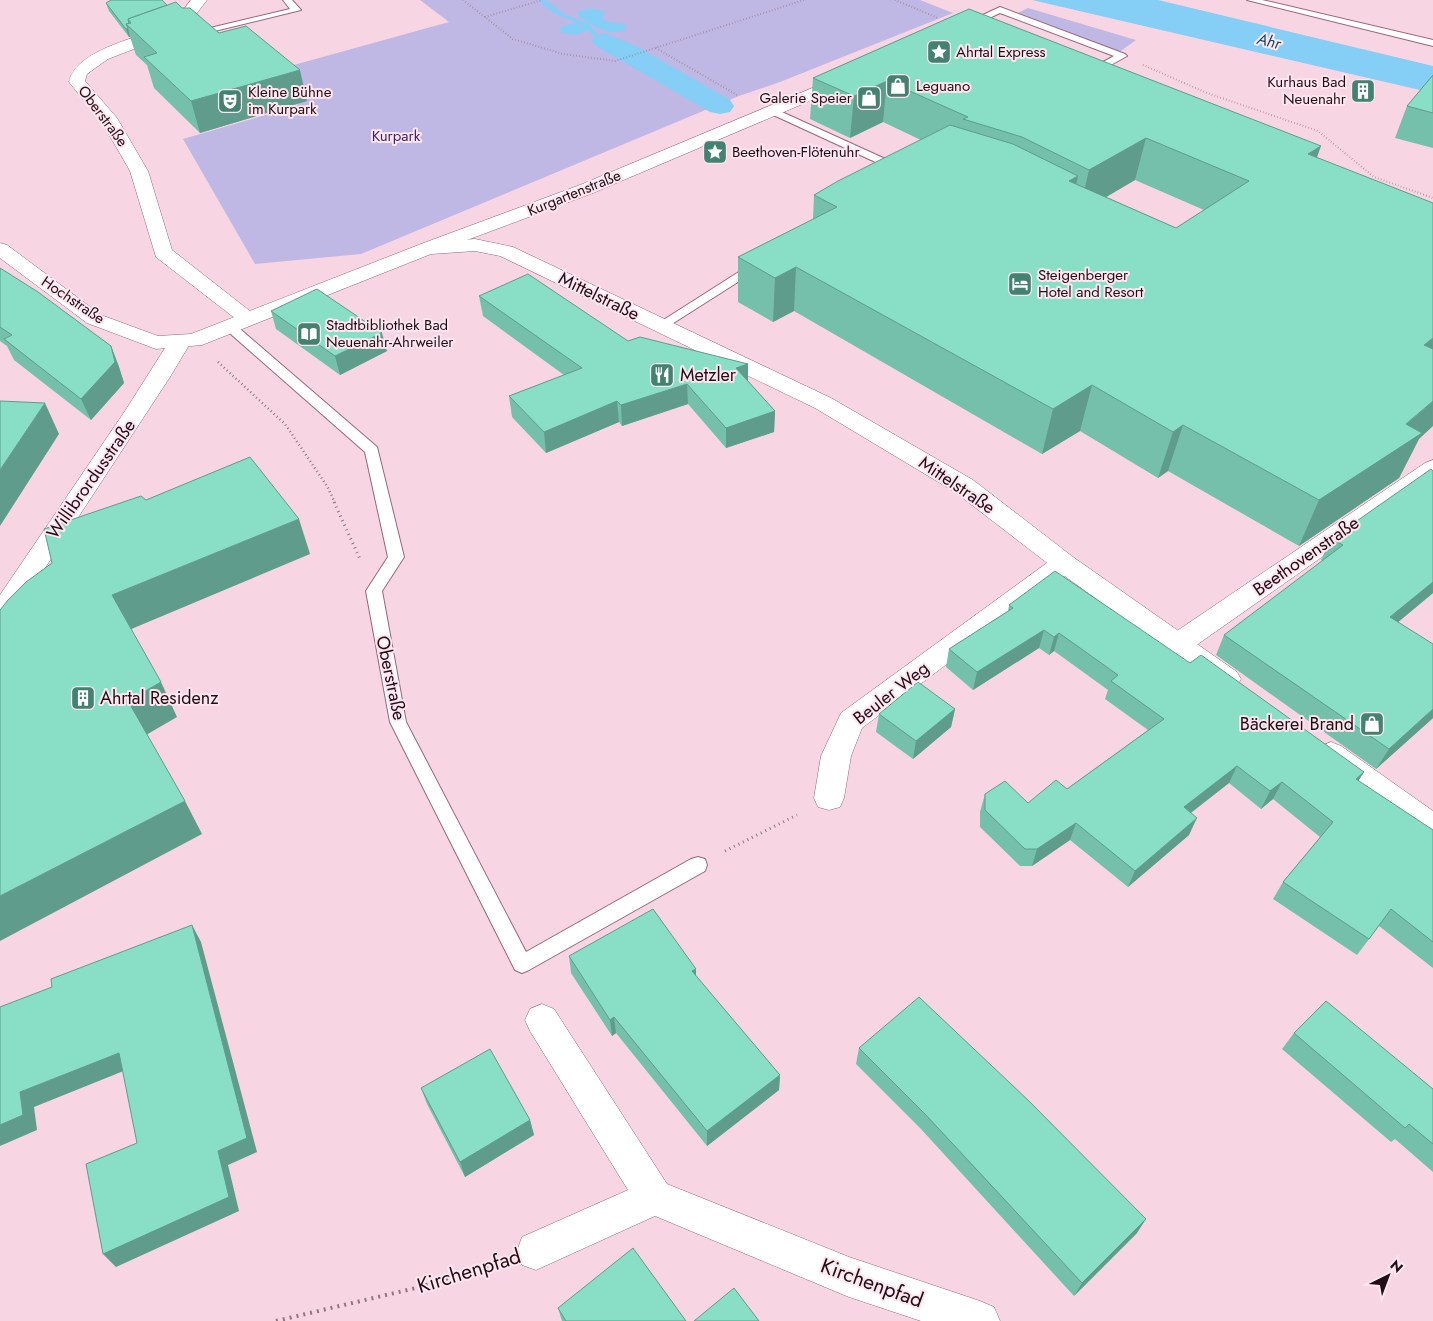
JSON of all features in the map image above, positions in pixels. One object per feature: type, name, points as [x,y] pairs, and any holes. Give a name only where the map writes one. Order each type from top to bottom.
[{"type":"street","points":[[186,24],[189,13],[199,0]]},
{"type":"street","name":"Oberstraße","points":[[186,24],[172,32],[101,55],[79,72],[77,82],[111,122],[140,171],[163,253],[238,323]]},
{"type":"street","points":[[944,35],[962,28]]},
{"type":"street","name":"Kurgartenstraße","points":[[187,341],[503,221],[863,71]]},
{"type":"street","name":"Mittelstraße","points":[[428,248],[475,244],[506,252],[824,403],[964,486],[1064,563],[1250,696]]},
{"type":"street","name":"Hochstraße","points":[[0,249],[94,319],[156,343],[187,341]]},
{"type":"street","name":"Willibrordusstraße","points":[[0,616],[41,550],[187,341]]},
{"type":"street","name":"Beethovenstraße","points":[[1178,644],[1433,468]]},
{"type":"street","name":"Beuler Weg","points":[[829,798],[836,756],[851,721],[1064,563]]},
{"type":"street","points":[[1306,736],[1433,828]]},
{"type":"street","points":[[542,1020],[654,1197]]},
{"type":"street","name":"Kirchenpfad","points":[[536,1251],[654,1197],[849,1277],[980,1321]]},
{"type":"lane","points":[[186,24],[194,34],[296,10],[287,0]]},
{"type":"lane","points":[[1251,0],[1433,43]]},
{"type":"lane","points":[[962,28],[1000,10],[1122,56]]},
{"type":"lane","points":[[962,28],[1084,77],[1122,56]]},
{"type":"lane","points":[[773,110],[910,171],[891,182]]},
{"type":"lane","points":[[660,326],[762,261]]},
{"type":"lane","name":"Oberstraße","points":[[238,323],[372,450],[396,556],[374,592],[398,722],[522,964],[698,865]]},
{"type":"path","points":[[462,0],[513,39],[562,54],[615,61],[804,0]]},
{"type":"path","points":[[484,17],[542,0]]},
{"type":"path","points":[[895,0],[962,28]]},
{"type":"path","points":[[655,48],[739,96],[773,110]]},
{"type":"path","points":[[1122,56],[1207,93],[1318,131],[1374,177],[1433,198]]},
{"type":"path","points":[[187,341],[286,424],[327,486],[374,592]]},
{"type":"path","points":[[698,865],[829,798]]},
{"type":"path","name":"Kirchenpfad","points":[[276,1321],[420,1287],[536,1251]]},
{"type":"green space","name":"Kurpark","points":[[420,0],[920,0],[953,13],[780,82],[739,96],[361,254],[255,264],[183,139],[296,106],[305,98],[272,71],[449,22]]},
{"type":"green space","points":[[1028,8],[1136,40],[1118,53],[1016,14]]},
{"type":"water","name":"Ahr","points":[[1032,0],[1158,0],[1433,66],[1433,93]]},
{"type":"water","points":[[589,8],[605,12],[602,18],[608,22],[625,24],[626,30],[619,32],[607,31],[579,17],[577,13]]},
{"type":"water","points":[[575,23],[588,30],[576,35],[562,33],[560,30],[562,26]]},
{"type":"building","points":[[111,0],[162,0],[167,5],[128,19],[129,24],[126,24],[128,28],[126,29],[106,3]]},
{"type":"building","points":[[176,2],[182,8],[190,8],[219,33],[246,26],[300,70],[191,101],[144,57],[157,53],[126,24],[131,23],[128,19]]},
{"type":"building","name":"Steigenberger Hotel and Resort","points":[[969,9],[1321,146],[1308,154],[1433,203],[1433,338],[1424,345],[1433,349],[1433,401],[1406,424],[1422,433],[1319,500],[1183,425],[1173,432],[1092,385],[1053,409],[796,267],[775,278],[738,257],[837,207],[814,195],[950,125],[1013,144],[1078,176],[1069,181],[1176,228],[1249,181],[1146,138],[1089,170],[1022,137],[963,119],[968,117],[887,81],[854,96],[813,78]]},
{"type":"building","points":[[1433,75],[1433,113],[1407,106]]},
{"type":"building","points":[[0,268],[38,292],[111,346],[115,362],[81,399],[4,339],[12,335],[0,327]]},
{"type":"building","points":[[528,274],[628,341],[640,337],[748,364],[736,368],[775,411],[726,428],[687,384],[621,405],[617,401],[544,432],[509,396],[582,368],[479,296]]},
{"type":"building","points":[[317,289],[382,333],[335,356],[271,311]]},
{"type":"building","points":[[0,401],[45,403],[0,470]]},
{"type":"building","name":"Ahrtal Residenz","points":[[250,457],[299,519],[112,595],[161,682],[128,701],[185,801],[0,896],[0,610],[26,582],[52,563],[44,529],[141,496],[146,500]]},
{"type":"building","points":[[1431,469],[1433,471],[1433,582],[1390,617],[1433,644],[1433,709],[1389,749],[1224,635],[1343,545],[1331,539]]},
{"type":"building","points":[[1055,571],[1190,663],[1201,655],[1364,772],[1356,779],[1433,830],[1433,942],[1391,909],[1369,939],[1283,882],[1333,822],[1282,782],[1270,791],[1237,766],[1184,807],[1197,818],[1135,871],[1076,823],[1037,849],[1025,849],[985,810],[985,794],[1005,781],[1028,803],[1056,780],[1067,789],[1164,719],[1111,681],[1118,675],[1059,633],[1054,637],[1044,630],[977,672],[949,649],[1013,608],[1009,605]]},
{"type":"building","points":[[918,682],[955,709],[916,741],[879,714]]},
{"type":"building","points":[[653,909],[696,969],[692,971],[780,1075],[707,1131],[614,1017],[610,1020],[569,956]]},
{"type":"building","points":[[192,925],[247,1138],[218,1151],[229,1197],[103,1254],[86,1164],[137,1143],[119,1053],[20,1092],[23,1115],[0,1125],[0,1007],[52,987],[51,979]]},
{"type":"building","points":[[919,997],[1029,1101],[1146,1219],[1082,1283],[925,1114],[859,1048]]},
{"type":"building","points":[[1326,1001],[1433,1089],[1433,1144],[1409,1124],[1405,1128],[1294,1033]]},
{"type":"building","points":[[490,1049],[530,1120],[460,1162],[421,1088]]},
{"type":"building","points":[[633,1248],[686,1321],[566,1321],[558,1308]]},
{"type":"building","points":[[734,1288],[759,1321],[694,1321]]},
{"type":"waterway","points":[[542,0],[562,15],[587,26],[597,38],[605,41]]},
{"type":"waterway","points":[[605,41],[720,106]]},
{"type":"place","name":"Ahrtal Express","points":[[939,52]]},
{"type":"place","name":"Leguano","points":[[898,86]]},
{"type":"place","name":"Kurhaus Bad Neuenahr","points":[[1363,91]]},
{"type":"place","name":"Galerie Speier","points":[[869,98]]},
{"type":"place","name":"Kleine Bühne im Kurpark","points":[[230,101]]},
{"type":"place","name":"Beethoven-Flötenuhr","points":[[715,152]]},
{"type":"place","name":"Steigenberger Hotel and Resort","points":[[1020,284]]},
{"type":"place","name":"Stadtbibliothek Bad Neuenahr-Ahrweiler","points":[[309,334]]},
{"type":"place","name":"Metzler","points":[[662,375]]},
{"type":"place","name":"Ahrtal Residenz","points":[[83,698]]},
{"type":"place","name":"Bäckerei Brand","points":[[1372,724]]}]
